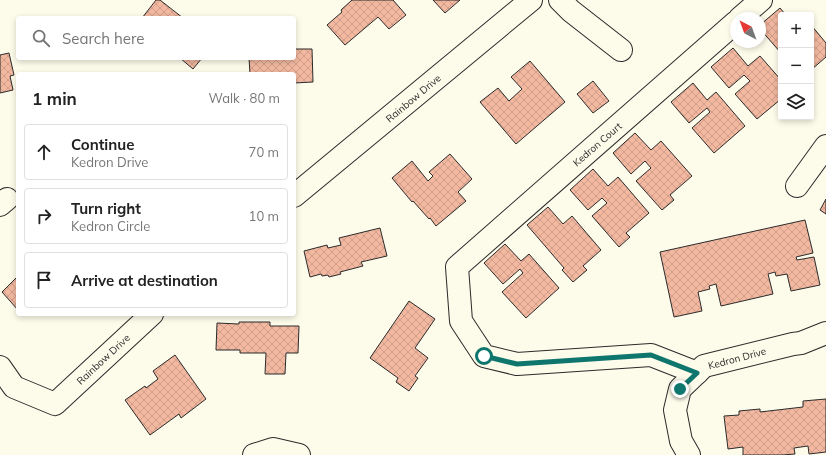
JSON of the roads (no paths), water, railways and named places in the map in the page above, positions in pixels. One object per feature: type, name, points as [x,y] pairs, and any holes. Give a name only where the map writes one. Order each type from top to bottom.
[{"type":"street","name":"Rainbow Drive","points":[[296,194],[531,0]]},
{"type":"street","points":[[560,0],[571,11],[620,50]]},
{"type":"street","points":[[747,12],[761,0]]},
{"type":"street","name":"Kedron Court","points":[[457,267],[730,27]]},
{"type":"street","points":[[797,186],[826,146]]},
{"type":"street","name":"Kedron Drive","points":[[457,267],[461,321],[484,356],[517,364],[651,355],[697,373],[704,366],[801,343],[826,333]]},
{"type":"street","name":"Rainbow Drive","points":[[0,367],[14,387],[55,404],[150,316]]},
{"type":"street","points":[[689,455],[681,441],[675,410],[680,389],[697,373]]},
{"type":"street","points":[[254,455],[273,449],[299,455]]}]
